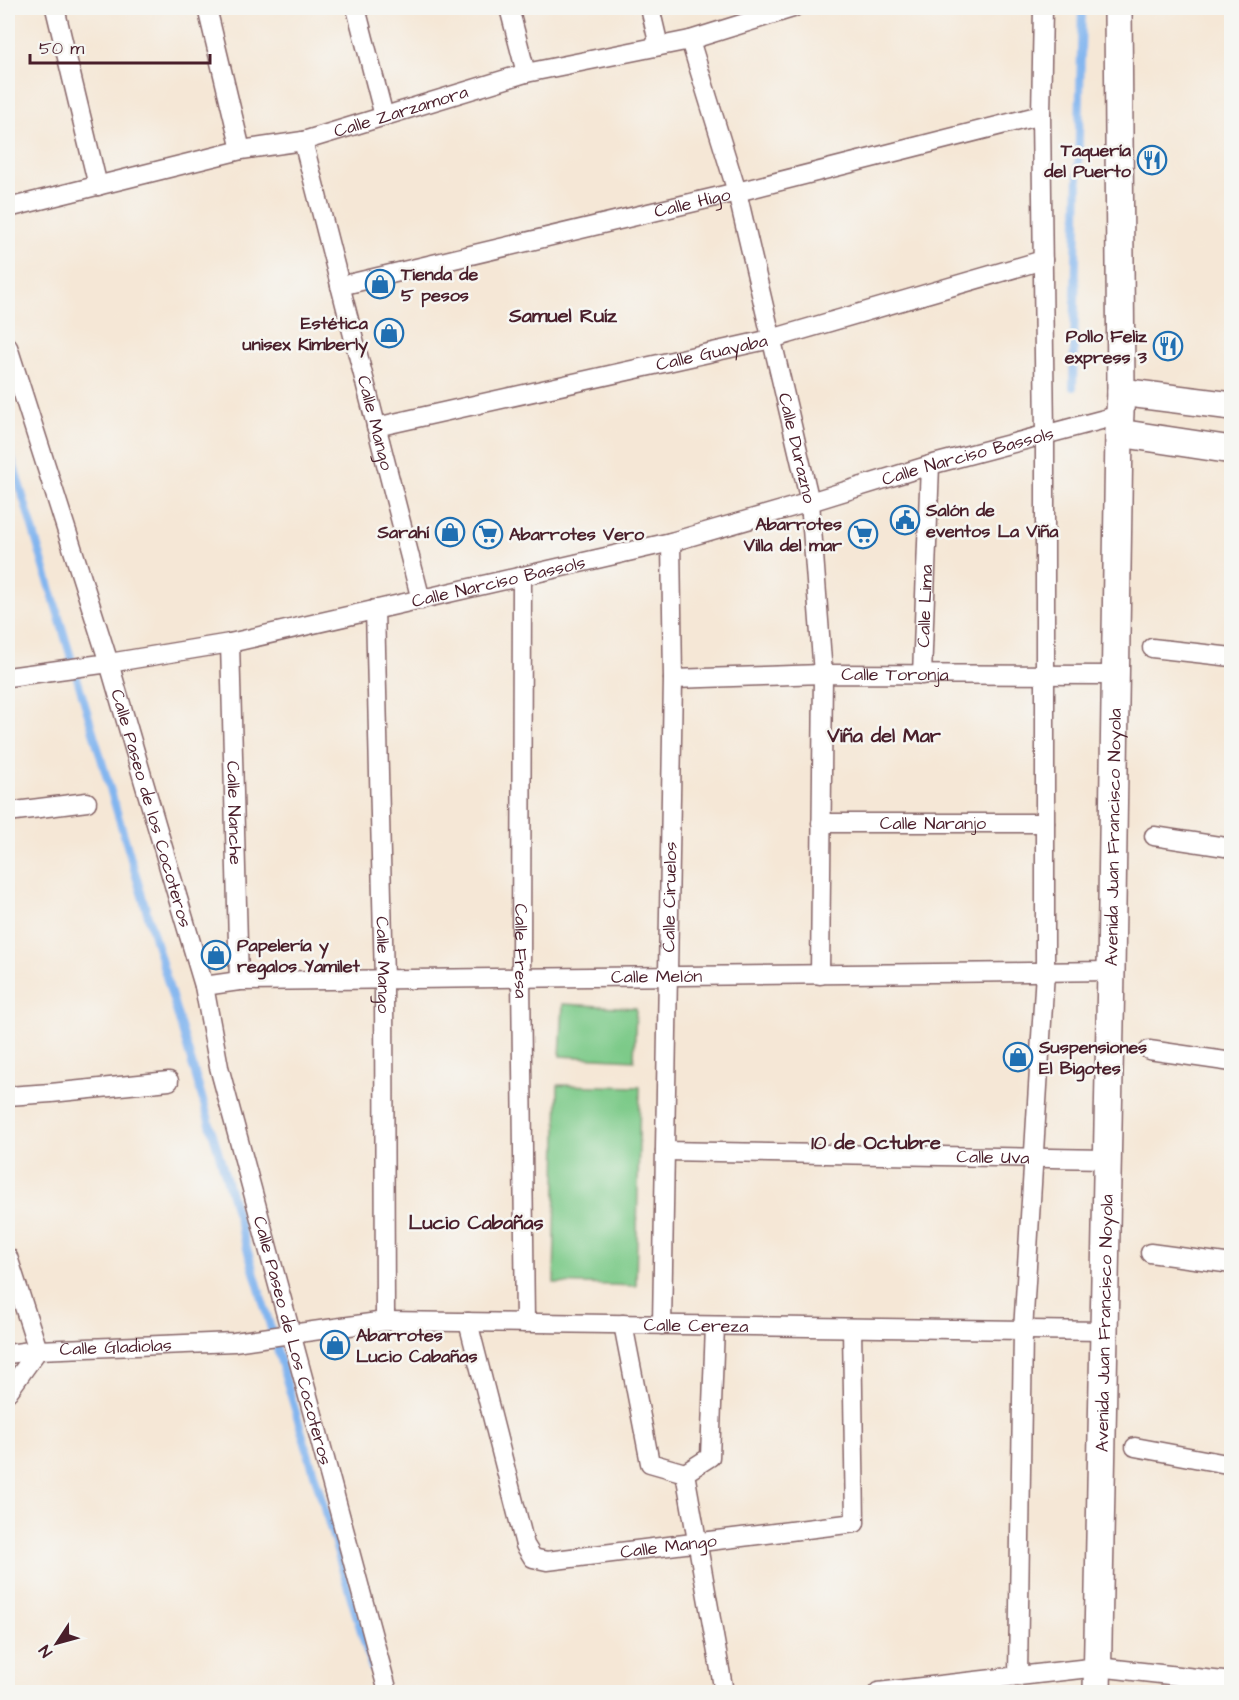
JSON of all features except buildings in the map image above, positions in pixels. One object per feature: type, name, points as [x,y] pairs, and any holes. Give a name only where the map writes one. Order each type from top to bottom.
[{"type":"street","points":[[55,8],[98,186]]},
{"type":"street","points":[[207,8],[241,150]]},
{"type":"street","points":[[356,8],[384,116]]},
{"type":"street","points":[[508,8],[526,73]]},
{"type":"street","points":[[650,8],[659,46]]},
{"type":"street","name":"Calle Zarzamora","points":[[8,208],[241,150],[303,141],[526,73],[690,40],[793,8]]},
{"type":"street","points":[[1018,1677],[1023,1331],[1045,972],[1045,435],[1041,115],[1043,8]]},
{"type":"street","name":"Avenida Juan Francisco Noyola","points":[[1097,1680],[1120,414],[1118,8]]},
{"type":"street","name":"Calle Durazno","points":[[690,40],[737,192],[810,502],[823,674],[820,975]]},
{"type":"street","name":"Calle Higo","points":[[340,286],[737,192],[1041,115]]},
{"type":"street","name":"Calle Mango","points":[[303,141],[421,600]]},
{"type":"street","name":"Calle Guayaba","points":[[376,427],[771,339],[1043,260]]},
{"type":"street","name":"Calle Paseo de Los Cocoteros","points":[[8,347],[101,664]]},
{"type":"street","points":[[1120,414],[1232,406]]},
{"type":"street","points":[[1120,414],[1232,450]]},
{"type":"street","name":"Calle Narciso Bassols","points":[[8,677],[230,643],[671,542],[930,465],[1120,414]]},
{"type":"street","name":"Calle Lima","points":[[922,675],[930,465]]},
{"type":"street","name":"Calle Ciruelos","points":[[662,1325],[673,679],[671,542]]},
{"type":"street","name":"Calle Fresa","points":[[522,577],[521,978],[525,1323]]},
{"type":"street","name":"Calle Mango","points":[[375,609],[384,980],[385,1321]]},
{"type":"street","name":"Calle Nanche","points":[[230,643],[239,981]]},
{"type":"street","points":[[1152,648],[1232,657]]},
{"type":"street","name":"Calle Paseo de los Cocoteros","points":[[101,664],[204,986]]},
{"type":"street","name":"Calle Toronja","points":[[673,679],[823,674],[1115,675]]},
{"type":"street","points":[[8,812],[87,802]]},
{"type":"street","name":"Calle Naranjo","points":[[821,823],[1045,823]]},
{"type":"street","points":[[1154,836],[1232,848]]},
{"type":"street","name":"Calle Melón","points":[[204,986],[239,981],[1111,971]]},
{"type":"street","name":"Calle Paseo de Los Cocoteros","points":[[204,986],[219,1067],[289,1334],[388,1692]]},
{"type":"street","points":[[1149,1050],[1232,1062]]},
{"type":"street","points":[[8,1096],[169,1081]]},
{"type":"street","name":"Calle Uva","points":[[665,1151],[1106,1159]]},
{"type":"street","points":[[1150,1253],[1232,1264]]},
{"type":"street","name":"Calle Gladiolas","points":[[8,1257],[38,1350],[234,1342],[289,1334]]},
{"type":"street","name":"Calle Cereza","points":[[289,1334],[385,1321],[1104,1331]]},
{"type":"street","name":"Calle Mango","points":[[468,1322],[525,1545],[533,1558],[547,1561],[855,1523],[852,1328]]},
{"type":"street","points":[[623,1324],[650,1463],[685,1473],[710,1457],[715,1326]]},
{"type":"street","points":[[8,1354],[38,1350]]},
{"type":"street","points":[[8,1392],[38,1350]]},
{"type":"street","points":[[1135,1447],[1232,1465]]},
{"type":"street","points":[[685,1473],[724,1692]]},
{"type":"street","points":[[888,1692],[1018,1677],[1232,1682]]},
{"type":"green space","points":[[563,1004],[636,1008],[634,1060],[560,1056]]},
{"type":"green space","points":[[558,1085],[640,1087],[636,1286],[554,1283]]},
{"type":"waterway","points":[[1073,387],[1082,8]]},
{"type":"waterway","points":[[8,446],[372,1668]]},
{"type":"place","name":"Taquería del Puerto","points":[[1152,160]]},
{"type":"place","name":"Tienda de 5 pesos","points":[[380,284]]},
{"type":"place","name":"Estética unisex Kimberly","points":[[389,333]]},
{"type":"place","name":"Pollo Feliz express 3","points":[[1168,346]]},
{"type":"place","name":"Salón de eventos La Viña","points":[[905,520]]},
{"type":"place","name":"Sarahí","points":[[450,532]]},
{"type":"place","name":"Abarrotes Vero","points":[[488,534]]},
{"type":"place","name":"Abarrotes Villa del mar","points":[[863,534]]},
{"type":"place","name":"Papelería y regalos Yamilet","points":[[216,955]]},
{"type":"place","name":"Suspensiones El Bigotes","points":[[1018,1057]]},
{"type":"place","name":"Abarrotes Lucio Cabañas","points":[[335,1345]]},
{"type":"district","name":"Samuel Ruíz","points":[[563,316]]},
{"type":"district","name":"Viña del Mar","points":[[884,736]]},
{"type":"district","name":"10 de Octubre","points":[[876,1143]]},
{"type":"district","name":"Lucio Cabañas","points":[[476,1223]]}]
